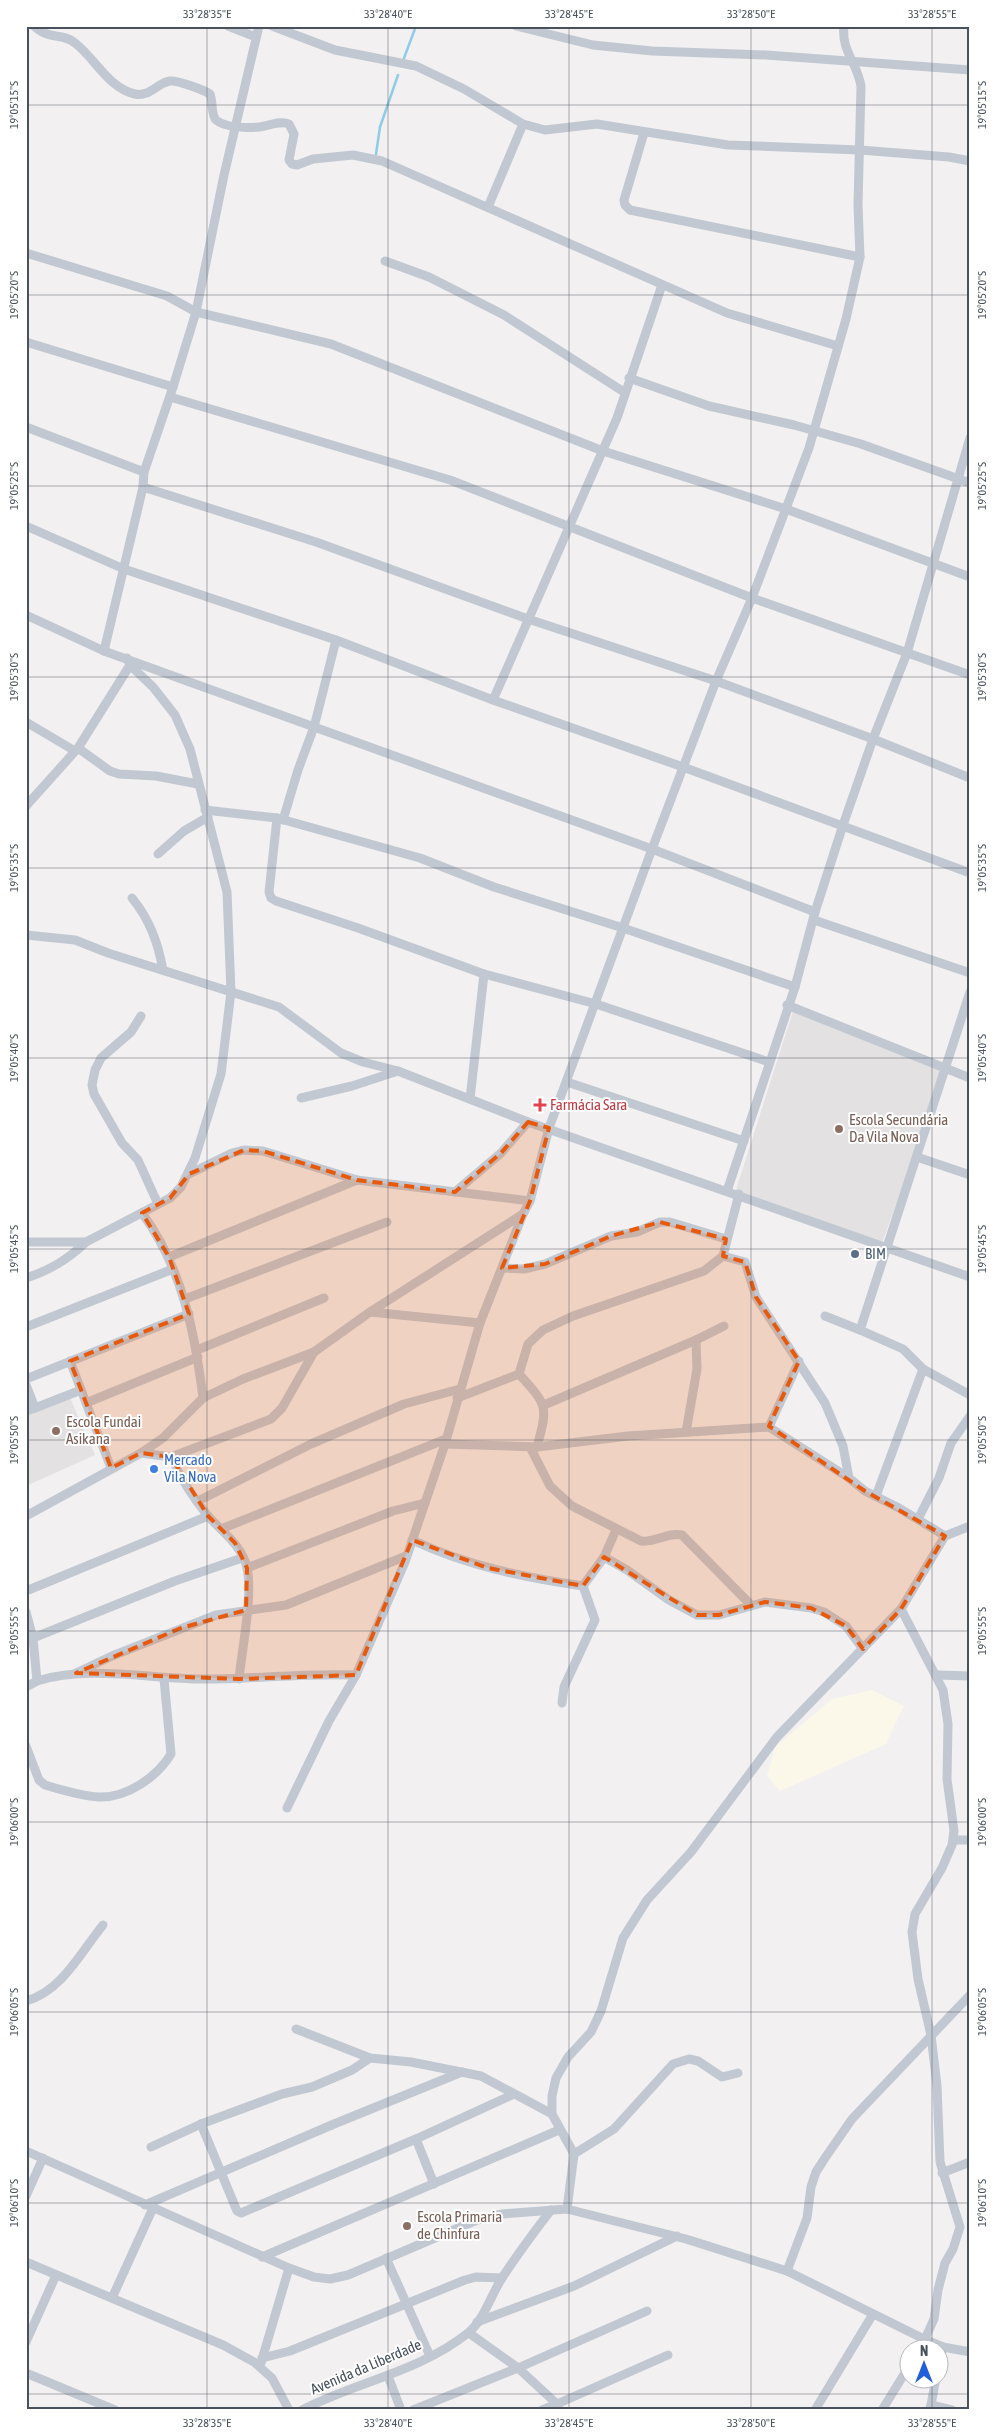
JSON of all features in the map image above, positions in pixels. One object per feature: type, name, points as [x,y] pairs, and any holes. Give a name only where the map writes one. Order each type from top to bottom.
[{"type":"street","points":[[34,26],[42,34],[69,39],[76,43],[103,74],[134,94],[148,94],[170,81],[206,91],[212,99],[216,120],[234,126],[258,128],[284,122],[289,124],[294,134],[289,160],[292,164],[297,165],[313,159],[353,155],[382,161],[727,313],[838,346]]},
{"type":"street","points":[[228,26],[256,37]]},
{"type":"street","points":[[104,651],[143,487],[144,472],[170,397],[196,312],[234,126],[259,26]]},
{"type":"street","points":[[272,26],[335,50],[416,66],[464,89],[523,124],[545,130],[596,124],[728,145],[860,150],[949,157],[970,161]]},
{"type":"street","points":[[516,26],[593,46],[652,51],[853,61],[970,70]]},
{"type":"street","points":[[287,1808],[330,1721],[356,1674],[406,1556],[445,1441],[480,1323],[523,1214],[530,1201],[549,1128],[683,767],[716,681],[752,598],[814,430],[838,346],[860,257],[861,86],[859,73],[845,50],[844,26]]},
{"type":"street","points":[[488,207],[523,124]]},
{"type":"street","points":[[644,133],[624,200],[625,205],[630,210],[860,257]]},
{"type":"street","points":[[26,253],[167,296],[196,312],[331,344],[603,451],[786,509],[970,577]]},
{"type":"street","points":[[385,261],[429,277],[504,315],[624,392]]},
{"type":"street","points":[[492,700],[603,451],[662,285]]},
{"type":"street","points":[[26,342],[173,387]]},
{"type":"street","points":[[629,378],[710,406],[814,430],[861,444],[970,483]]},
{"type":"street","points":[[170,397],[450,480],[752,598],[970,675]]},
{"type":"street","points":[[26,427],[144,472]]},
{"type":"street","points":[[727,1191],[787,1005],[795,987],[814,916],[843,826],[873,739],[907,652],[970,438]]},
{"type":"street","points":[[143,487],[316,542],[528,619],[716,681],[873,739],[970,778]]},
{"type":"street","points":[[26,526],[124,569],[336,640],[492,700],[683,767],[970,873]]},
{"type":"street","points":[[26,615],[129,662],[652,849],[814,916],[970,973]]},
{"type":"street","points":[[336,640],[314,727],[280,819],[270,898],[484,974],[596,1004],[769,1062]]},
{"type":"street","points":[[26,806],[76,749],[129,662]]},
{"type":"street","points":[[26,1278],[50,1270],[69,1258],[86,1242],[170,1198],[189,1174],[201,1143],[221,1074],[231,992],[226,892],[190,749],[175,715],[153,687],[129,662]]},
{"type":"street","points":[[26,722],[76,749],[110,771],[119,774],[156,776],[198,784]]},
{"type":"street","points":[[158,854],[206,813],[280,819],[420,858],[494,887],[623,928],[795,987]]},
{"type":"street","points":[[132,898],[144,914],[154,935],[163,970]]},
{"type":"street","points":[[26,935],[75,940],[279,1007],[341,1053],[398,1071],[528,1122],[739,1194],[970,1277]]},
{"type":"street","points":[[470,1099],[484,974]]},
{"type":"street","points":[[860,1330],[970,992]]},
{"type":"street","points":[[787,1005],[970,1078]]},
{"type":"street","points":[[141,1016],[131,1032],[101,1058],[94,1070],[92,1085],[94,1094],[122,1143],[138,1160],[158,1204]]},
{"type":"street","points":[[301,1098],[360,1084],[398,1071]]},
{"type":"street","points":[[567,1082],[744,1141]]},
{"type":"street","points":[[455,1192],[501,1153],[528,1122]]},
{"type":"street","points":[[189,1174],[232,1153],[244,1150],[263,1151],[357,1180],[530,1201]]},
{"type":"street","points":[[917,1157],[970,1175]]},
{"type":"street","points":[[169,1256],[357,1180]]},
{"type":"street","points":[[519,1374],[528,1344],[543,1330],[573,1316],[704,1271],[723,1256],[739,1194]]},
{"type":"street","points":[[142,1213],[169,1256],[185,1299],[198,1354],[203,1398]]},
{"type":"street","points":[[26,1516],[141,1453],[163,1438],[203,1398],[243,1379],[314,1352],[370,1312],[523,1214]]},
{"type":"street","points":[[185,1299],[387,1222]]},
{"type":"street","points":[[502,1268],[524,1269],[545,1264],[611,1236],[637,1232],[660,1222],[670,1222],[726,1239]]},
{"type":"street","points":[[26,1242],[86,1242]]},
{"type":"street","points":[[723,1256],[745,1262],[756,1297],[799,1360],[829,1412],[843,1446],[849,1478]]},
{"type":"street","points":[[26,1327],[173,1269]]},
{"type":"street","points":[[86,1403],[324,1298]]},
{"type":"street","points":[[370,1312],[480,1323]]},
{"type":"street","points":[[26,1379],[188,1314]]},
{"type":"street","points":[[825,1316],[903,1349],[923,1369],[970,1395]]},
{"type":"street","points":[[544,1405],[696,1340],[724,1326]]},
{"type":"street","points":[[686,1432],[697,1369],[696,1340]]},
{"type":"street","points":[[141,1453],[171,1457],[271,1419],[282,1408],[314,1352]]},
{"type":"street","points":[[769,1427],[799,1360]]},
{"type":"street","points":[[70,1361],[111,1468]]},
{"type":"street","points":[[876,1496],[923,1369]]},
{"type":"street","points":[[198,1501],[311,1444],[404,1404],[459,1394],[519,1374]]},
{"type":"street","points":[[519,1374],[541,1398],[544,1405],[544,1414],[534,1447],[550,1486],[556,1492],[572,1506],[641,1541],[651,1543],[675,1534],[682,1535],[751,1605]]},
{"type":"street","points":[[26,1385],[31,1410],[81,1390]]},
{"type":"street","points":[[918,1519],[939,1478],[951,1442],[970,1416]]},
{"type":"street","points":[[221,1529],[445,1441],[534,1447],[686,1432],[769,1427],[849,1478],[865,1491],[918,1519],[945,1536]]},
{"type":"street","points":[[171,1457],[177,1471],[208,1516],[235,1543],[247,1568],[246,1610],[240,1679]]},
{"type":"street","points":[[247,1568],[393,1511],[425,1503]]},
{"type":"street","points":[[26,1591],[208,1516]]},
{"type":"street","points":[[567,2209],[574,2154],[559,2130],[552,2114],[552,2096],[556,2078],[568,2057],[591,2032],[611,1984],[623,1938],[647,1900],[691,1852],[777,1738],[902,1609],[945,1536],[970,1526]]},
{"type":"street","points":[[583,1586],[604,1558],[616,1530]]},
{"type":"street","points":[[412,1540],[448,1557],[488,1568],[525,1577],[583,1586]]},
{"type":"street","points":[[76,1673],[216,1615],[246,1610],[264,1610],[286,1605],[406,1556]]},
{"type":"street","points":[[33,1638],[175,1581],[242,1558]]},
{"type":"street","points":[[604,1558],[627,1570],[669,1600],[697,1615],[719,1615],[765,1602],[824,1612],[846,1626],[863,1649]]},
{"type":"street","points":[[562,1703],[564,1687],[595,1620],[583,1586]]},
{"type":"street","points":[[902,1609],[943,1690],[948,1724],[947,1779],[954,1840],[942,1868],[915,1914],[912,1932],[918,1979],[931,2035],[942,2173],[960,2227],[953,2249],[945,2263],[938,2290],[934,2319],[927,2338]]},
{"type":"street","points":[[26,1612],[33,1638],[31,1662],[37,1681]]},
{"type":"street","points":[[26,1687],[37,1681],[57,1675],[76,1673],[164,1679],[240,1679],[356,1674]]},
{"type":"street","points":[[937,1676],[970,1676]]},
{"type":"street","points":[[26,1746],[39,1780],[45,1785],[106,1797],[119,1794],[145,1782],[171,1754],[164,1679]]},
{"type":"street","points":[[954,1840],[970,1840]]},
{"type":"street","points":[[26,2001],[46,1992],[60,1980],[103,1925]]},
{"type":"street","points":[[787,2271],[807,2218],[816,2172],[852,2120],[970,1995]]},
{"type":"street","points":[[296,2029],[370,2058],[412,2062],[481,2076],[552,2114]]},
{"type":"street","points":[[151,2147],[202,2124],[282,2094],[312,2087],[352,2070],[370,2058]]},
{"type":"street","points":[[574,2154],[614,2129],[673,2064],[689,2059],[698,2061],[722,2077],[738,2073]]},
{"type":"street","points":[[112,2298],[149,2207],[220,2173],[462,2072]]},
{"type":"street","points":[[202,2124],[220,2173],[237,2211],[246,2212],[416,2139],[514,2094]]},
{"type":"street","points":[[262,2257],[559,2130]]},
{"type":"street","points":[[416,2139],[434,2184]]},
{"type":"street","points":[[26,2151],[262,2257],[314,2277],[330,2279],[348,2275],[477,2220],[502,2214],[567,2209],[677,2236],[787,2271],[922,2338]]},
{"type":"street","points":[[26,2196],[43,2158]]},
{"type":"street","points":[[942,2173],[970,2162]]},
{"type":"street","name":"Avenida da Liberdade","points":[[302,2410],[315,2407],[388,2376],[430,2356],[468,2332],[477,2322],[502,2278],[550,2210]]},
{"type":"street","points":[[477,2322],[574,2286],[677,2236]]},
{"type":"street","points":[[386,2258],[430,2356]]},
{"type":"street","points":[[26,2262],[223,2345],[254,2362],[272,2378],[290,2410]]},
{"type":"street","points":[[260,2368],[289,2268]]},
{"type":"street","points":[[26,2342],[56,2275]]},
{"type":"street","points":[[262,2358],[290,2350],[465,2280],[476,2277],[502,2278]]},
{"type":"street","points":[[413,2410],[518,2368],[647,2311]]},
{"type":"street","points":[[815,2410],[873,2314]]},
{"type":"street","points":[[468,2332],[518,2368],[558,2407]]},
{"type":"street","points":[[948,2348],[970,2352]]},
{"type":"street","points":[[542,2410],[558,2407],[668,2355]]},
{"type":"street","points":[[26,2373],[115,2410]]},
{"type":"street","points":[[388,2376],[401,2410]]},
{"type":"street","points":[[882,2410],[898,2384]]},
{"type":"street","points":[[934,2388],[931,2407],[952,2410]]},
{"type":"highlighted area","points":[[528,1122],[549,1128],[530,1201],[502,1268],[545,1264],[611,1236],[660,1222],[726,1239],[723,1256],[745,1262],[756,1297],[799,1361],[769,1426],[865,1491],[945,1536],[901,1609],[863,1649],[846,1626],[811,1608],[765,1602],[719,1615],[697,1615],[604,1557],[583,1586],[488,1568],[412,1540],[356,1675],[239,1679],[76,1673],[181,1628],[246,1610],[247,1568],[235,1543],[208,1516],[171,1457],[141,1453],[111,1468],[70,1361],[189,1314],[169,1257],[142,1213],[170,1198],[189,1174],[244,1150],[263,1151],[357,1180],[455,1192],[501,1153]]},
{"type":"shaded area","name":"Escola Secundária Da Vila Nova","points":[[793,1011],[947,1066],[882,1243],[735,1193]]},
{"type":"shaded area","name":"Escola Fundai Asikana","points":[[67,1391],[95,1455],[26,1486],[26,1408]]},
{"type":"shaded area","points":[[872,1690],[904,1706],[886,1744],[780,1791],[767,1776],[775,1747],[832,1699]]},
{"type":"waterway","points":[[404,58],[416,26]]},
{"type":"waterway","points":[[376,154],[380,127],[398,75]]},
{"type":"place","name":"Farmácia Sara","points":[[540,1105]]},
{"type":"place","name":"Escola Secundária Da Vila Nova","points":[[839,1129]]},
{"type":"place","name":"BIM","points":[[855,1254]]},
{"type":"place","name":"Escola Fundai Asikana","points":[[56,1431]]},
{"type":"place","name":"Mercado Vila Nova","points":[[154,1469]]},
{"type":"place","name":"Escola Primaria de Chinfura","points":[[407,2226]]}]
